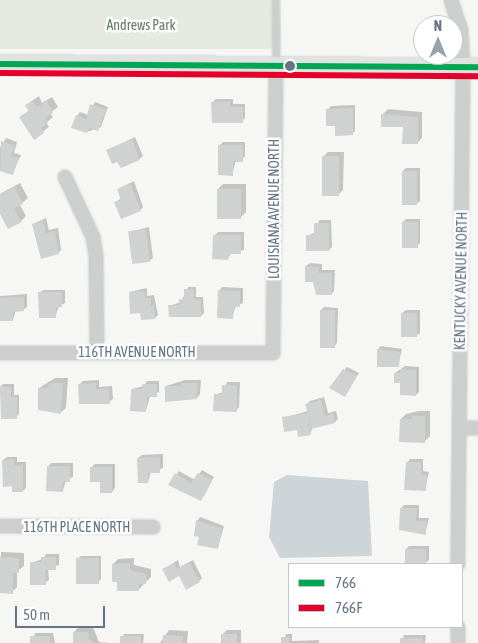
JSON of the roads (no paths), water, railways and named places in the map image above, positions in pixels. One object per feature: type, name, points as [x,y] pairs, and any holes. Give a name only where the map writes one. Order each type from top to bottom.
[{"type":"street","name":"KENTUCKY AVENUE NORTH","points":[[451,0],[470,67],[459,428],[458,563]]},
{"type":"street","points":[[0,64],[470,67]]},
{"type":"street","name":"LOUISIANA AVENUE NORTH","points":[[273,353],[276,66]]},
{"type":"street","points":[[65,177],[93,237],[96,255],[97,352]]},
{"type":"street","name":"116TH AVENUE NORTH","points":[[0,353],[273,353]]},
{"type":"street","points":[[459,428],[478,428]]},
{"type":"street","name":"116TH PLACE NORTH","points":[[0,526],[153,527]]},
{"type":"street","points":[[458,628],[458,643]]},
{"type":"lane","points":[[274,0],[276,66]]},
{"type":"park label","name":"Andrews Park","points":[[141,25]]}]
